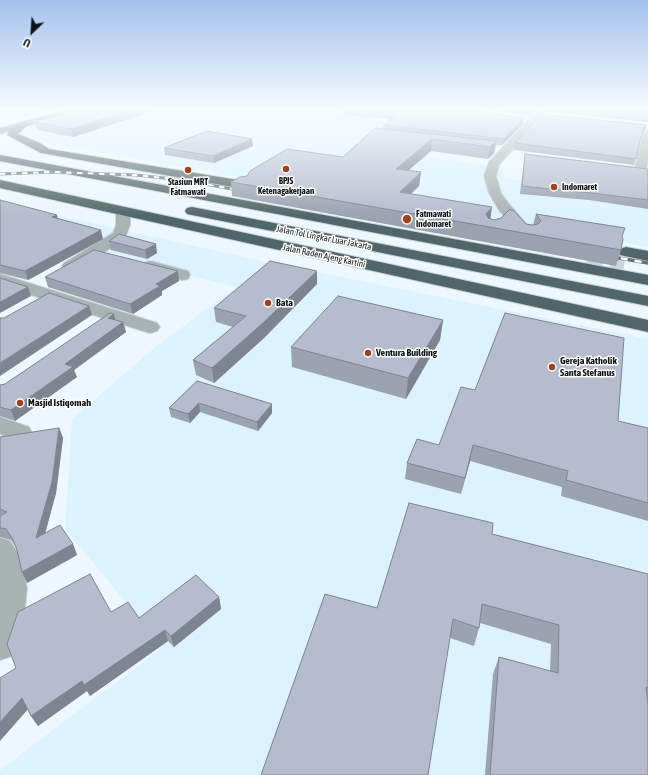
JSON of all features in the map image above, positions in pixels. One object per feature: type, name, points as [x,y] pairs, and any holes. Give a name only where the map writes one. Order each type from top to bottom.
[{"type":"highway","points":[[34,145],[45,151]]},
{"type":"highway","points":[[230,193],[169,182],[137,179],[63,165],[38,158],[15,148],[45,151],[107,163],[244,185]]},
{"type":"highway","name":"Jalan Tol Lingkar Luar Jakarta","points":[[0,158],[459,246],[648,280]]},
{"type":"highway","points":[[107,163],[169,182]]},
{"type":"highway","points":[[0,172],[219,226],[648,313]]},
{"type":"highway","points":[[0,179],[99,205]]},
{"type":"highway","name":"Jalan Raden Ajeng Kartini","points":[[0,184],[123,211],[144,208],[385,269],[648,326]]},
{"type":"highway","name":"Jalan Tol Lingkar Luar Jakarta","points":[[178,208],[648,301]]},
{"type":"highway","points":[[648,256],[625,261],[648,269]]},
{"type":"street","points":[[507,145],[501,151],[493,164],[490,176],[495,193],[504,207],[529,235]]},
{"type":"street","points":[[640,171],[646,145]]},
{"type":"street","points":[[501,151],[515,155]]},
{"type":"street","points":[[501,221],[504,207]]},
{"type":"street","points":[[28,307],[51,283],[120,235],[123,225],[123,211]]},
{"type":"street","points":[[94,252],[116,258]]},
{"type":"street","points":[[138,263],[182,275]]},
{"type":"street","points":[[0,279],[29,289],[51,283],[110,314],[150,327]]},
{"type":"street","points":[[90,327],[110,314]]},
{"type":"street","points":[[0,550],[6,561],[10,588],[8,617],[0,644]]},
{"type":"shaded area","points":[[59,145],[370,145],[368,148],[501,167],[505,178],[648,196],[648,247],[292,187]]},
{"type":"shaded area","points":[[0,202],[243,257],[648,339],[648,775],[0,775],[0,770],[163,647],[65,529],[72,419],[153,349],[236,287],[0,230]]},
{"type":"building","points":[[171,145],[238,145],[213,156],[164,148]]},
{"type":"building","points":[[356,145],[425,145],[396,169],[421,172],[400,192],[492,207],[486,214],[488,218],[494,220],[501,218],[509,210],[513,210],[526,224],[532,225],[538,224],[541,221],[536,214],[625,228],[622,236],[623,239],[621,250],[231,182],[240,177],[247,176],[250,171],[287,149],[343,157]]},
{"type":"building","points":[[477,145],[492,145],[490,147]]},
{"type":"building","points":[[531,145],[639,145],[636,159]]},
{"type":"building","points":[[525,154],[648,169],[648,200],[522,186]]},
{"type":"building","points":[[0,200],[57,215],[52,217],[101,230],[25,271],[0,265]]},
{"type":"building","points":[[119,234],[156,244],[145,250],[109,241]]},
{"type":"building","points":[[94,250],[178,271],[156,284],[160,286],[130,304],[45,277]]},
{"type":"building","points":[[270,261],[317,271],[263,323],[212,368],[193,360],[246,316],[214,308]]},
{"type":"building","points":[[0,278],[28,287],[0,302]]},
{"type":"building","points":[[49,293],[89,306],[0,363],[0,318],[4,318]]},
{"type":"building","name":"Ventura Building","points":[[338,296],[443,320],[408,378],[291,347]]},
{"type":"building","points":[[110,313],[114,314],[108,318],[123,322],[65,364],[73,367],[11,410],[0,407],[0,385],[5,384]]},
{"type":"building","points":[[505,313],[624,338],[618,421],[648,428],[648,503],[566,480],[568,471],[473,445],[465,478],[407,463],[417,439],[439,445],[461,387],[475,390]]},
{"type":"building","points":[[197,381],[272,404],[257,422],[199,403],[188,414],[169,408]]},
{"type":"building","points":[[59,428],[52,482],[36,538],[60,525],[73,544],[22,572],[13,540],[6,529],[0,528],[0,516],[7,512],[0,509],[0,437]]},
{"type":"building","points":[[409,503],[493,523],[492,534],[648,574],[648,688],[646,687],[648,705],[648,775],[490,775],[499,657],[558,673],[559,625],[482,604],[479,628],[453,619],[428,775],[261,775],[325,594],[377,608]]},
{"type":"building","points":[[90,574],[111,612],[128,602],[139,618],[196,575],[219,597],[171,636],[165,630],[84,685],[82,681],[31,716],[22,698],[0,722],[0,678],[16,668],[7,644],[18,612]]},
{"type":"tunnel","points":[[587,259],[624,266]]},
{"type":"railway","points":[[0,174],[52,172],[135,175],[183,180],[243,191]]},
{"type":"railway","points":[[607,256],[648,263]]},
{"type":"place","name":"BPJS Ketenagakerjaan","points":[[286,169]]},
{"type":"place","name":"Stasiun MRT Fatmawati","points":[[188,170]]},
{"type":"place","name":"Indomaret","points":[[554,187]]},
{"type":"place","name":"Fatmawati Indomaret","points":[[407,219]]},
{"type":"place","name":"Bata","points":[[268,303]]},
{"type":"place","name":"Ventura Building","points":[[368,353]]},
{"type":"place","name":"Gereja Katholik Santa Stefanus","points":[[552,367]]},
{"type":"place","name":"Masjid Istiqomah","points":[[20,403]]}]
